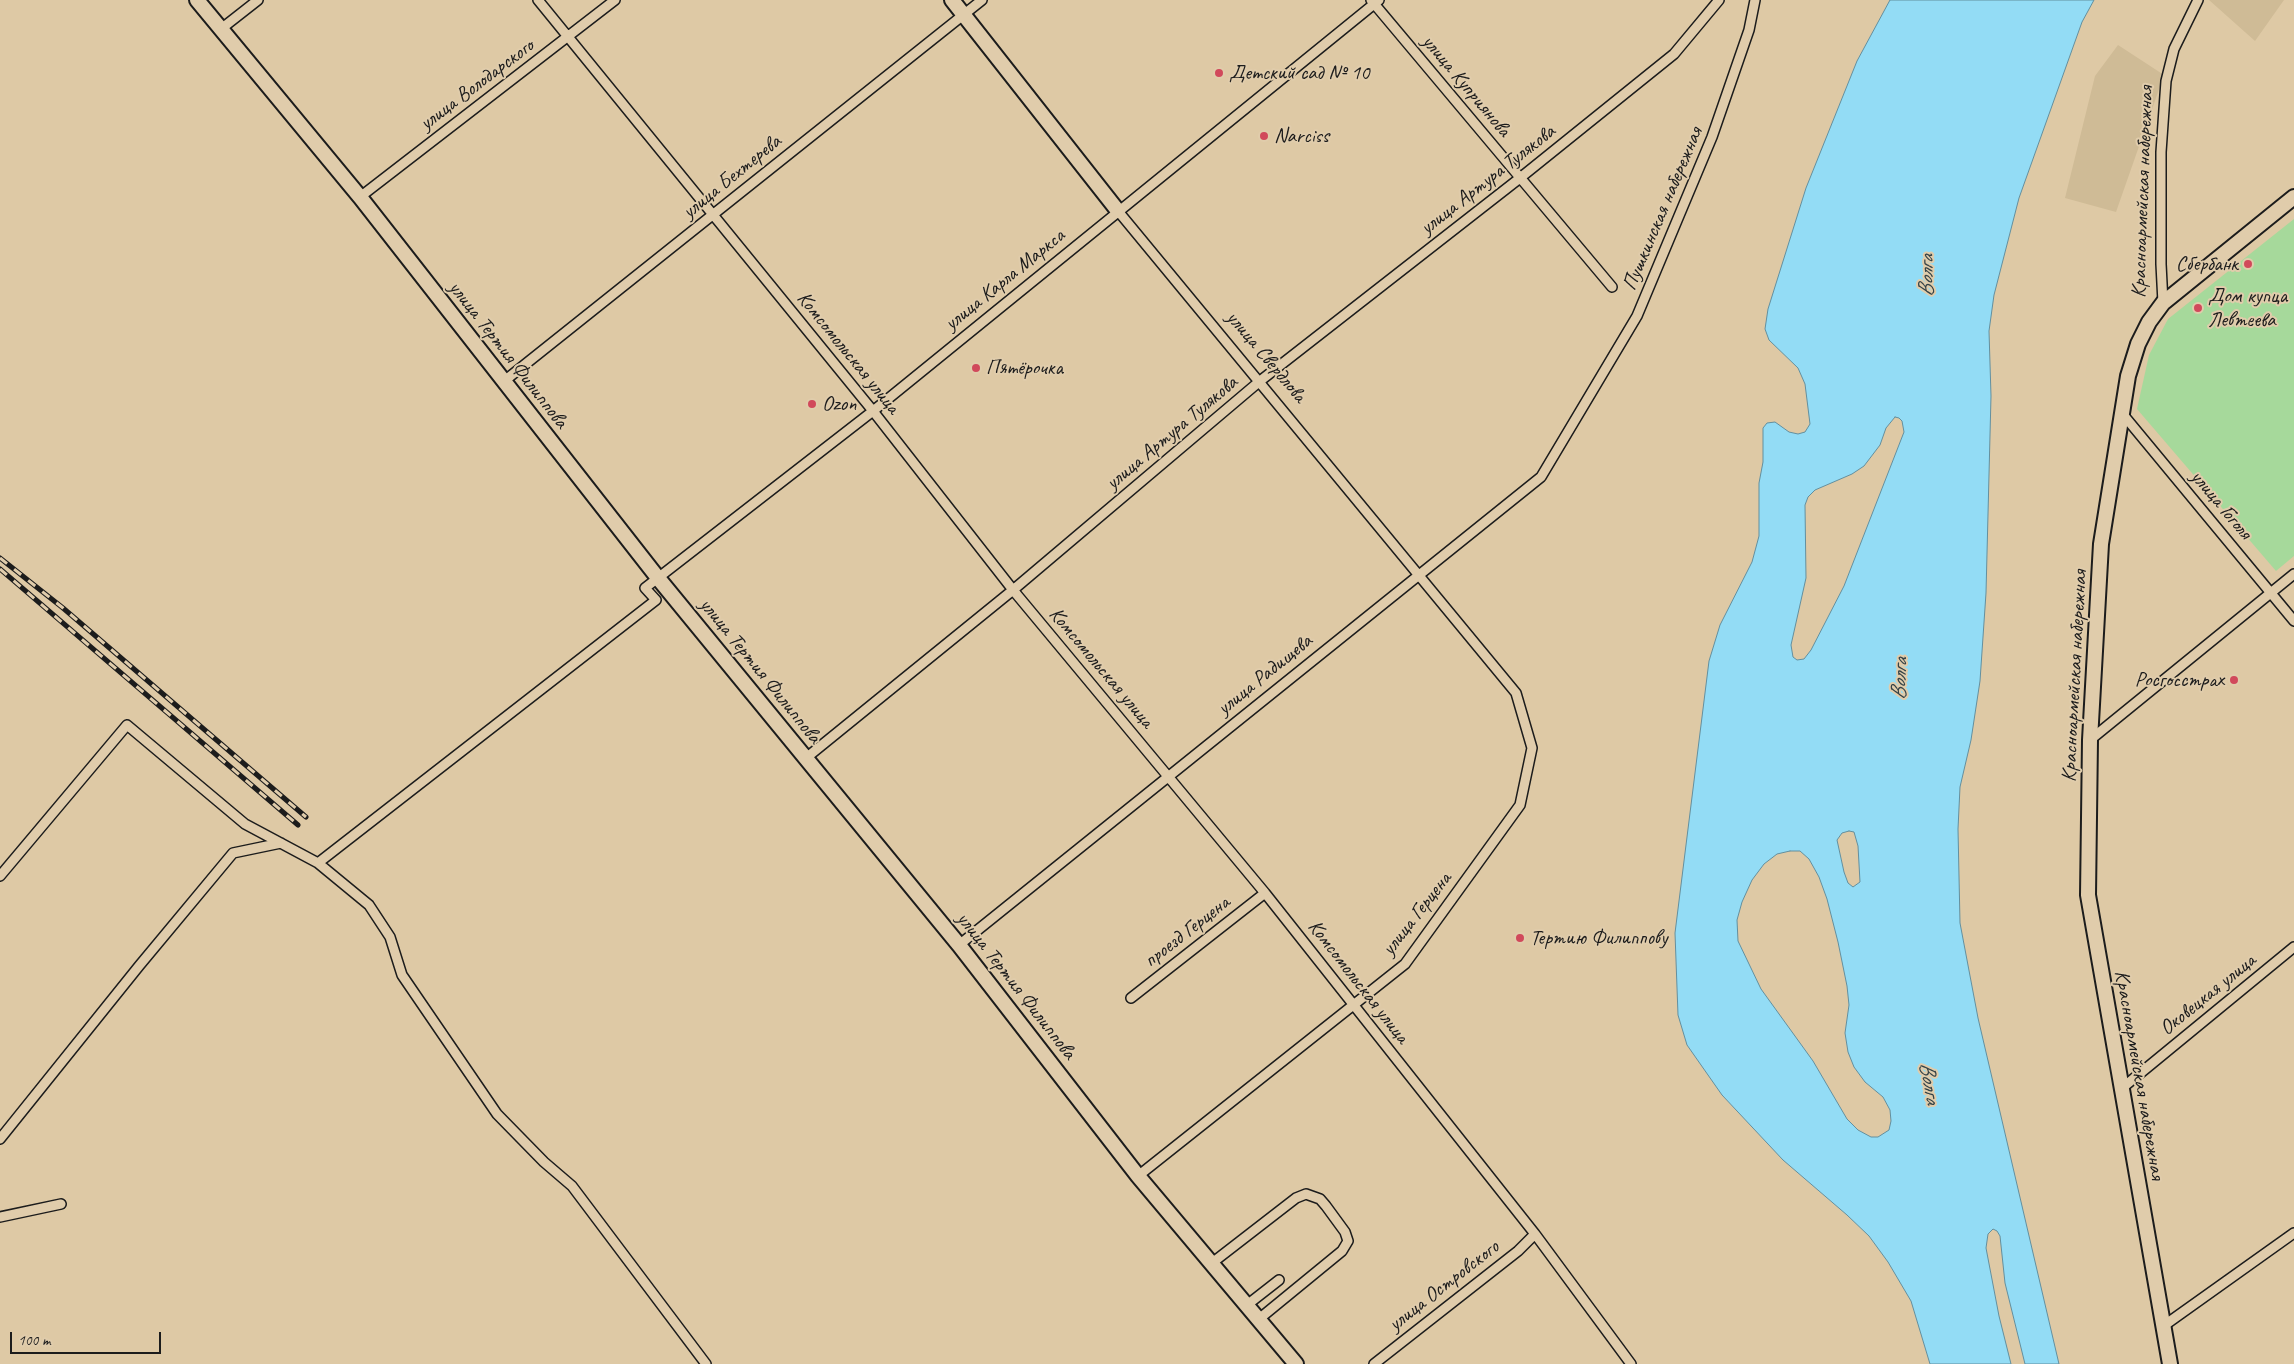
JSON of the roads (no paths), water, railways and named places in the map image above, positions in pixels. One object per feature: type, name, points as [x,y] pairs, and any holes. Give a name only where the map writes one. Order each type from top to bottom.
[{"type":"street","name":"улица Тертия Филиппова","points":[[197,0],[360,197],[654,581],[806,758],[959,944],[1138,1176],[1296,1364]]},
{"type":"street","points":[[222,28],[258,0]]},
{"type":"street","name":"Комсомольская улица","points":[[538,0],[873,411],[1013,590],[1265,893],[1535,1234],[1631,1364]]},
{"type":"street","name":"улица Володарского","points":[[360,197],[615,0]]},
{"type":"street","name":"улица Свердлова","points":[[952,0],[1118,211],[1516,693],[1532,748]]},
{"type":"street","name":"улица Бехтерева","points":[[503,382],[982,0]]},
{"type":"street","name":"улица Артура Тулякова","points":[[806,758],[1013,590],[1260,381],[1520,178],[1674,54],[1719,0]]},
{"type":"street","name":"Пушкинская набережная","points":[[1574,418],[1637,316],[1712,137],[1749,30],[1755,0]]},
{"type":"street","name":"Красноармейская набережная","points":[[2170,1364],[2162,1327],[2088,895],[2090,740],[2101,544],[2121,412],[2128,376],[2138,344],[2149,322],[2163,303],[2160,152],[2166,81],[2174,49],[2198,0]]},
{"type":"street","name":"улица Куприянова","points":[[1375,1],[1612,287]]},
{"type":"street","name":"улица Карла Маркса","points":[[654,581],[873,411],[1375,1]]},
{"type":"street","points":[[2163,303],[2294,197]]},
{"type":"street","name":"улица Гоголя","points":[[2121,412],[2294,621]]},
{"type":"street","name":"улица Радищева","points":[[959,944],[1540,477],[1574,418]]},
{"type":"street","points":[[2090,740],[2294,574]]},
{"type":"street","points":[[318,863],[656,600],[646,588],[654,581]]},
{"type":"street","points":[[0,876],[127,725],[245,824],[318,863],[369,905],[390,937],[402,975],[496,1114],[544,1162],[572,1186],[706,1364]]},
{"type":"street","name":"улица Герцена","points":[[1138,1176],[1353,1003],[1405,964],[1520,805],[1532,748]]},
{"type":"street","points":[[0,1139],[139,966],[233,853],[280,843]]},
{"type":"street","name":"проезд Герцена","points":[[1131,998],[1265,893]]},
{"type":"street","name":"Оковецкая улица","points":[[2121,1089],[2294,947]]},
{"type":"street","points":[[1212,1263],[1296,1198],[1306,1194],[1320,1199],[1326,1206],[1345,1232],[1348,1241],[1342,1251],[1259,1319]]},
{"type":"street","points":[[0,1217],[61,1204]]},
{"type":"street","points":[[2162,1327],[2294,1233]]},
{"type":"street","name":"улица Островского","points":[[1374,1364],[1518,1251],[1535,1234]]},
{"type":"street","points":[[1247,1305],[1279,1280]]},
{"type":"water","name":"Волга","points":[[1890,0],[2094,0],[2082,22],[2019,198],[1994,295],[1989,331],[1991,396],[1986,593],[1980,681],[1971,740],[1960,787],[1958,829],[1960,923],[1978,1018],[2059,1364],[2025,1364],[2005,1283],[2000,1236],[1993,1229],[1988,1234],[1986,1248],[1999,1316],[2011,1364],[1930,1364],[1911,1301],[1888,1262],[1869,1236],[1783,1160],[1722,1095],[1687,1045],[1678,1015],[1675,933],[1709,661],[1720,625],[1752,562],[1759,536],[1759,483],[1763,462],[1763,428],[1767,423],[1775,422],[1789,432],[1798,434],[1805,432],[1810,424],[1805,384],[1798,368],[1769,340],[1765,329],[1768,309],[1806,188],[1857,61]],"holes":[[[1895,417],[1902,421],[1904,432],[1844,586],[1811,650],[1804,659],[1797,660],[1793,657],[1791,645],[1806,578],[1805,505],[1808,497],[1815,490],[1852,474],[1864,466],[1880,445],[1886,428]],[[1854,832],[1858,846],[1860,882],[1853,887],[1848,883],[1844,872],[1837,840],[1842,833]],[[1800,851],[1809,859],[1819,877],[1827,899],[1847,986],[1849,1005],[1845,1033],[1848,1052],[1854,1067],[1865,1082],[1883,1097],[1890,1110],[1891,1121],[1889,1130],[1878,1137],[1871,1137],[1858,1130],[1847,1119],[1813,1061],[1761,989],[1738,941],[1737,920],[1742,902],[1752,880],[1764,864],[1777,854]]]},
{"type":"railway","points":[[0,558],[63,608],[306,817]]},
{"type":"railway","points":[[0,569],[298,825]]},
{"type":"place","name":"Детский сад № 10","points":[[1219,73]]},
{"type":"place","name":"Narciss","points":[[1264,136]]},
{"type":"place","name":"Сбербанк","points":[[2248,264]]},
{"type":"place","name":"Дом купца Левтеева","points":[[2198,308]]},
{"type":"place","name":"Пятёрочка","points":[[976,368]]},
{"type":"place","name":"Ozon","points":[[812,404]]},
{"type":"place","name":"Росгосстрах","points":[[2234,680]]},
{"type":"place","name":"Тертию Филиппову","points":[[1520,938]]}]
